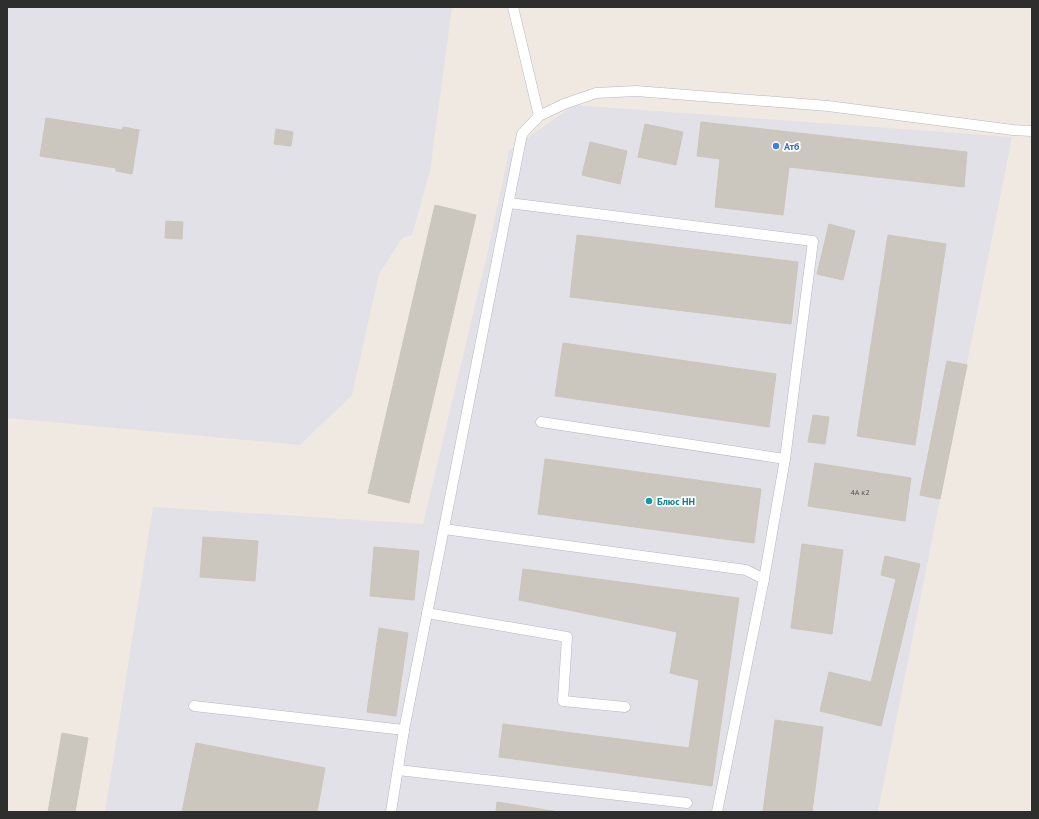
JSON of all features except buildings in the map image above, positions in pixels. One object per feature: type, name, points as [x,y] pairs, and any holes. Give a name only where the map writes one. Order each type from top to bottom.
[{"type":"lane","points":[[513,7],[539,116]]},
{"type":"lane","points":[[391,812],[404,730],[522,134],[539,116],[564,104],[596,93],[636,92],[828,106],[1032,131]]},
{"type":"lane","points":[[509,203],[813,241],[785,459],[764,579],[717,812]]},
{"type":"lane","points":[[541,422],[785,459]]},
{"type":"lane","points":[[444,529],[746,570],[764,579]]},
{"type":"lane","points":[[427,613],[567,637],[563,701],[625,707]]},
{"type":"lane","points":[[194,706],[404,730]]},
{"type":"lane","points":[[398,770],[687,803]]},
{"type":"shaded area","points":[[7,7],[452,7],[430,171],[412,235],[402,238],[379,274],[352,395],[300,445],[7,418]]},
{"type":"shaded area","points":[[574,105],[1012,137],[878,812],[105,812],[153,507],[423,524],[487,255],[509,151]]},
{"type":"place","name":"Атб","points":[[776,146]]},
{"type":"place","name":"Блюс НН","points":[[649,501]]}]
